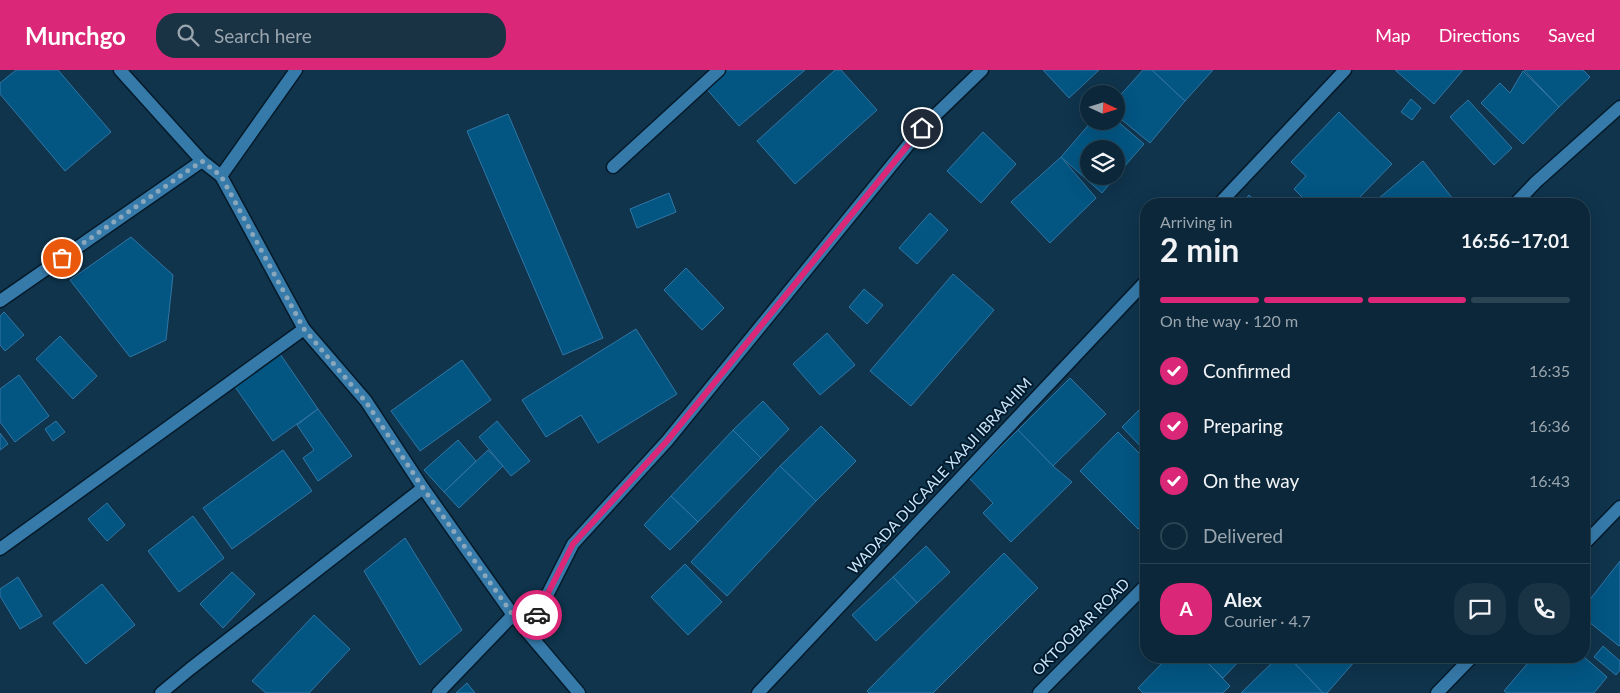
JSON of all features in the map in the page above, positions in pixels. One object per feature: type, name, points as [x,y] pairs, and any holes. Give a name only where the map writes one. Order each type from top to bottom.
[{"type":"street","points":[[120,70],[202,161],[221,176],[304,329],[366,402],[423,488],[513,615],[579,693]]},
{"type":"street","points":[[221,176],[296,70]]},
{"type":"street","points":[[613,167],[719,70]]},
{"type":"street","points":[[528,633],[573,544],[667,441],[922,128],[982,70]]},
{"type":"street","points":[[1225,198],[1345,70]]},
{"type":"street","points":[[1521,198],[1620,107]]},
{"type":"street","points":[[0,301],[202,161]]},
{"type":"street","name":"WADADA DUCAALE XAAJI IBRAAHIM","points":[[758,693],[1140,287]]},
{"type":"street","points":[[0,549],[304,329]]},
{"type":"street","points":[[161,693],[423,488]]},
{"type":"street","points":[[1590,538],[1620,507]]},
{"type":"street","name":"OKTOOBAR ROAD","points":[[1039,693],[1140,591]]},
{"type":"street","points":[[438,693],[513,615]]},
{"type":"street","points":[[1437,693],[1466,663]]},
{"type":"building","points":[[16,70],[58,70],[111,132],[65,171],[0,94],[0,83]]},
{"type":"building","points":[[723,70],[805,70],[739,126],[704,86]]},
{"type":"building","points":[[835,70],[841,70],[877,110],[795,184],[757,141]]},
{"type":"building","points":[[1043,70],[1099,70],[1083,85],[1080,85],[1080,88],[1069,98]]},
{"type":"building","points":[[1143,70],[1152,70],[1185,101],[1150,143],[1125,122],[1125,90]]},
{"type":"building","points":[[1152,70],[1213,70],[1185,101]]},
{"type":"building","points":[[1395,70],[1463,70],[1434,104]]},
{"type":"building","points":[[1524,70],[1583,70],[1590,77],[1559,107]]},
{"type":"building","points":[[1523,71],[1559,107],[1523,144],[1481,103],[1500,83],[1510,93]]},
{"type":"building","points":[[1411,99],[1421,108],[1412,120],[1401,112]]},
{"type":"building","points":[[1468,100],[1512,148],[1494,165],[1450,117]]},
{"type":"building","points":[[1339,112],[1392,164],[1359,198],[1303,198],[1294,189],[1306,176],[1291,162]]},
{"type":"building","points":[[508,114],[603,338],[563,355],[467,131]]},
{"type":"building","points":[[1125,128],[1144,144],[1125,166],[1125,140],[1080,140],[1080,174],[1061,157],[1084,130],[1125,130]]},
{"type":"building","points":[[983,132],[1016,164],[981,203],[947,171]]},
{"type":"building","points":[[1061,157],[1080,179],[1080,185],[1085,185],[1096,198],[1050,243],[1011,202]]},
{"type":"building","points":[[1423,161],[1452,198],[1379,198]]},
{"type":"building","points":[[1093,185],[1109,185],[1102,193]]},
{"type":"building","points":[[669,193],[676,212],[637,228],[630,209]]},
{"type":"building","points":[[930,213],[948,230],[917,264],[899,248]]},
{"type":"building","points":[[131,237],[173,275],[166,340],[130,357],[70,280]]},
{"type":"building","points":[[686,268],[724,308],[702,330],[664,290]]},
{"type":"building","points":[[953,274],[994,310],[911,406],[870,371]]},
{"type":"building","points":[[864,289],[883,305],[867,324],[849,307]]},
{"type":"building","points":[[4,312],[24,335],[5,351],[0,345],[0,316]]},
{"type":"building","points":[[636,329],[677,394],[598,443],[581,415],[546,437],[522,400]]},
{"type":"building","points":[[827,333],[855,365],[820,395],[793,364]]},
{"type":"building","points":[[60,336],[97,376],[73,399],[36,359]]},
{"type":"building","points":[[278,351],[318,409],[273,441],[233,384]]},
{"type":"building","points":[[462,360],[491,400],[420,451],[391,411]]},
{"type":"building","points":[[19,375],[49,416],[15,442],[0,422],[0,389]]},
{"type":"building","points":[[1070,378],[1106,414],[1053,466],[1018,430]]},
{"type":"building","points":[[763,401],[789,429],[761,458],[733,430]]},
{"type":"building","points":[[318,409],[352,456],[318,481],[303,458],[314,450],[297,425]]},
{"type":"building","points":[[1140,409],[1140,446],[1122,427]]},
{"type":"building","points":[[56,421],[65,432],[53,441],[45,429]]},
{"type":"building","points":[[497,421],[530,461],[511,476],[479,437]]},
{"type":"building","points":[[821,426],[856,461],[816,501],[780,466]]},
{"type":"building","points":[[733,430],[761,458],[698,522],[671,496]]},
{"type":"building","points":[[1018,430],[1053,466],[1072,482],[1011,542],[983,513],[993,503],[969,478]]},
{"type":"building","points":[[1118,432],[1140,454],[1140,527],[1138,529],[1080,471]]},
{"type":"building","points":[[0,433],[8,444],[0,450]]},
{"type":"building","points":[[458,440],[476,461],[444,492],[424,470]]},
{"type":"building","points":[[283,450],[312,491],[232,549],[203,508]]},
{"type":"building","points":[[488,450],[503,466],[459,508],[444,492]]},
{"type":"building","points":[[780,466],[816,501],[727,596],[691,562]]},
{"type":"building","points":[[671,496],[698,522],[670,550],[644,525]]},
{"type":"building","points":[[107,503],[125,525],[107,541],[88,519]]},
{"type":"building","points":[[193,516],[224,558],[179,592],[148,551]]},
{"type":"building","points":[[405,538],[462,630],[420,665],[364,571]]},
{"type":"building","points":[[926,546],[950,572],[917,603],[893,577]]},
{"type":"building","points":[[1004,553],[1038,588],[933,693],[869,693],[867,691]]},
{"type":"building","points":[[1620,561],[1619,646],[1590,623],[1590,599]]},
{"type":"building","points":[[685,564],[722,602],[688,635],[651,597]]},
{"type":"building","points":[[232,572],[255,594],[223,628],[200,604]]},
{"type":"building","points":[[18,577],[42,616],[20,629],[0,596],[0,589]]},
{"type":"building","points":[[893,577],[917,603],[876,641],[852,615]]},
{"type":"building","points":[[102,584],[135,625],[86,664],[53,623]]},
{"type":"building","points":[[314,615],[350,649],[309,693],[266,693],[252,681]]},
{"type":"building","points":[[1603,646],[1620,661],[1620,670],[1616,675],[1594,657]]},
{"type":"building","points":[[1590,662],[1607,677],[1594,693],[1507,693],[1504,691],[1528,663]]},
{"type":"building","points":[[1162,663],[1208,663],[1230,686],[1223,693],[1143,693],[1138,688]]},
{"type":"building","points":[[1208,663],[1237,663],[1223,678]]},
{"type":"building","points":[[1272,663],[1295,663],[1323,693],[1241,693]]},
{"type":"building","points":[[1295,663],[1353,663],[1327,693],[1323,693]]},
{"type":"building","points":[[467,683],[475,693],[456,693]]},
{"type":"way so far","points":[[62,258],[202,161],[221,176],[304,329],[366,402],[423,488],[513,615],[528,633],[537,615]]},
{"type":"route","points":[[537,615],[573,544],[667,441],[922,128]]}]
